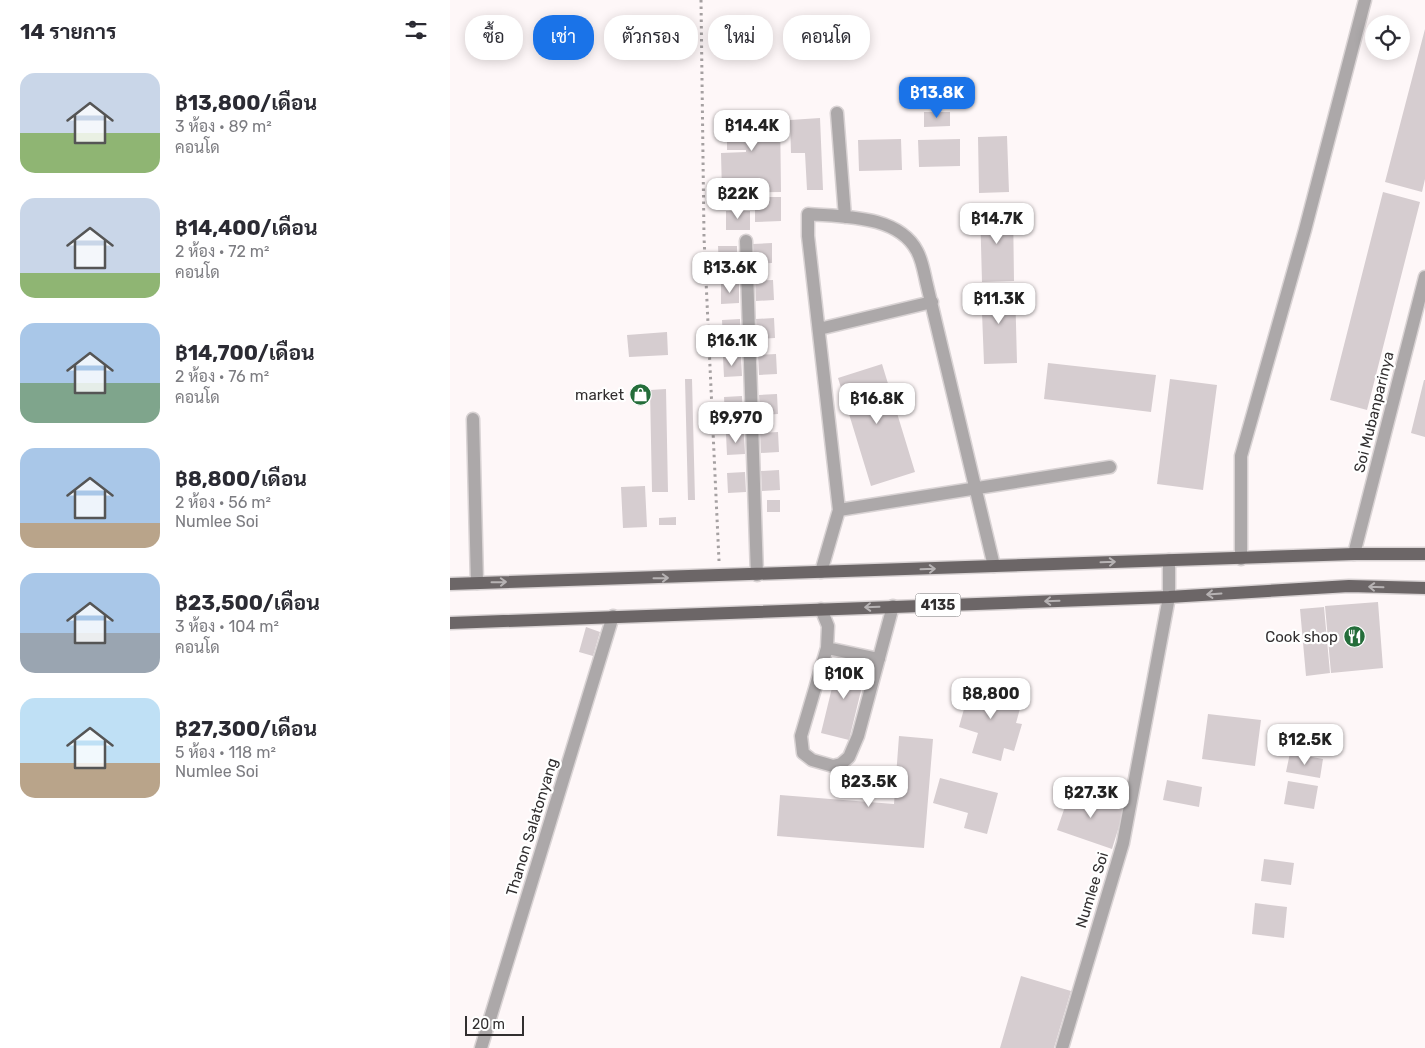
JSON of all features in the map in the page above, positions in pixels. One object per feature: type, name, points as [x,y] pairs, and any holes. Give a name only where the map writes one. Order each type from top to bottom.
[{"type":"main road","points":[[450,584],[720,577],[1354,554],[1425,554]]},
{"type":"main road","name":"4135","points":[[450,623],[1169,597],[1349,586],[1425,588]]},
{"type":"street","points":[[1241,559],[1241,456],[1305,230],[1365,0]]},
{"type":"street","points":[[837,113],[845,217]]},
{"type":"street","points":[[821,572],[839,510],[808,236],[808,214],[845,217],[886,226],[904,234],[917,252],[932,302],[994,566]]},
{"type":"street","points":[[746,241],[757,575]]},
{"type":"street","name":"Soi Mubanparinya","points":[[1354,554],[1425,277]]},
{"type":"street","points":[[819,329],[932,302]]},
{"type":"street","points":[[473,419],[477,583]]},
{"type":"street","points":[[839,510],[1110,467]]},
{"type":"street","name":"Numlee Soi","points":[[1062,1048],[1123,843],[1169,597],[1169,560]]},
{"type":"street","points":[[821,609],[828,626],[827,648],[801,744],[806,756],[833,766],[841,764],[851,752],[893,606]]},
{"type":"street","name":"Thanon Salatonyang","points":[[481,1048],[613,616]]},
{"type":"street","points":[[827,648],[879,659]]},
{"type":"path","points":[[701,0],[704,237],[720,577]]},
{"type":"building","points":[[1425,29],[1425,179],[1422,192],[1385,182]]},
{"type":"building","points":[[727,110],[780,110],[781,192],[722,193],[721,153],[746,152],[746,150],[727,150]]},
{"type":"building","points":[[924,112],[950,112],[950,126],[924,127]]},
{"type":"building","points":[[820,118],[823,190],[807,190],[805,153],[791,153],[790,120]]},
{"type":"building","points":[[1007,136],[1009,192],[979,193],[978,137]]},
{"type":"building","points":[[901,139],[902,170],[859,171],[858,140]]},
{"type":"building","points":[[960,139],[960,166],[919,167],[918,140]]},
{"type":"building","points":[[1383,192],[1420,202],[1367,410],[1330,400]]},
{"type":"building","points":[[755,197],[781,197],[781,221],[755,222]]},
{"type":"building","points":[[980,208],[1013,208],[1014,281],[982,282]]},
{"type":"building","points":[[726,211],[750,211],[750,230],[726,230]]},
{"type":"building","points":[[772,243],[772,263],[754,264],[753,244]]},
{"type":"building","points":[[718,246],[737,246],[737,266],[719,267]]},
{"type":"building","points":[[773,280],[774,300],[756,301],[755,281]]},
{"type":"building","points":[[739,283],[739,303],[721,304],[721,284]]},
{"type":"building","points":[[1015,286],[1017,363],[984,364],[981,287]]},
{"type":"building","points":[[774,318],[775,338],[757,339],[756,319]]},
{"type":"building","points":[[740,319],[741,340],[723,341],[722,320]]},
{"type":"building","points":[[667,332],[668,355],[629,357],[627,335]]},
{"type":"building","points":[[776,354],[777,374],[759,375],[758,355]]},
{"type":"building","points":[[741,356],[742,376],[724,377],[723,357]]},
{"type":"building","points":[[1048,363],[1156,375],[1151,412],[1044,399]]},
{"type":"building","points":[[882,364],[915,472],[871,486],[838,378]]},
{"type":"building","points":[[685,379],[692,379],[695,500],[688,500]]},
{"type":"building","points":[[1170,379],[1217,385],[1203,490],[1157,484]]},
{"type":"building","points":[[1425,380],[1425,437],[1411,433]]},
{"type":"building","points":[[666,389],[668,492],[652,492],[650,390]]},
{"type":"building","points":[[777,394],[778,414],[760,415],[759,395]]},
{"type":"building","points":[[742,396],[743,416],[725,417],[724,397]]},
{"type":"building","points":[[778,432],[779,452],[761,453],[760,433]]},
{"type":"building","points":[[744,433],[745,454],[727,455],[726,434]]},
{"type":"building","points":[[779,470],[780,490],[762,491],[761,471]]},
{"type":"building","points":[[745,472],[746,492],[728,493],[727,473]]},
{"type":"building","points":[[645,486],[647,527],[623,528],[621,487]]},
{"type":"building","points":[[767,500],[780,500],[780,512],[767,512]]},
{"type":"building","points":[[676,517],[676,525],[659,525],[659,518]]},
{"type":"building","name":"Cook shop","points":[[1378,602],[1383,668],[1331,673],[1325,606]]},
{"type":"building","points":[[1324,607],[1330,673],[1306,676],[1300,609]]},
{"type":"building","points":[[586,627],[600,632],[593,656],[579,652]]},
{"type":"building","points":[[839,659],[867,666],[849,740],[821,733]]},
{"type":"building","points":[[972,680],[1007,690],[1004,701],[1021,705],[1016,723],[1022,724],[1014,751],[1004,748],[1001,761],[972,753],[978,733],[959,727]]},
{"type":"building","points":[[1208,714],[1261,720],[1255,766],[1202,759]]},
{"type":"building","points":[[899,736],[933,739],[924,848],[777,836],[780,795],[894,804]]},
{"type":"building","points":[[1290,753],[1323,759],[1320,778],[1286,772]]},
{"type":"building","points":[[940,778],[998,793],[987,834],[964,828],[968,813],[933,803]]},
{"type":"building","points":[[1167,780],[1202,787],[1199,807],[1163,800]]},
{"type":"building","points":[[1288,781],[1318,786],[1314,809],[1284,804]]},
{"type":"building","points":[[1071,789],[1125,807],[1112,849],[1057,830]]},
{"type":"building","points":[[1264,859],[1294,863],[1291,885],[1261,881]]},
{"type":"building","points":[[1255,903],[1287,907],[1284,938],[1252,934]]},
{"type":"building","points":[[1021,976],[1071,991],[1054,1048],[1000,1048]]},
{"type":"place","name":"market","points":[[640,395]]},
{"type":"place","name":"Cook shop","points":[[1354,637]]}]
